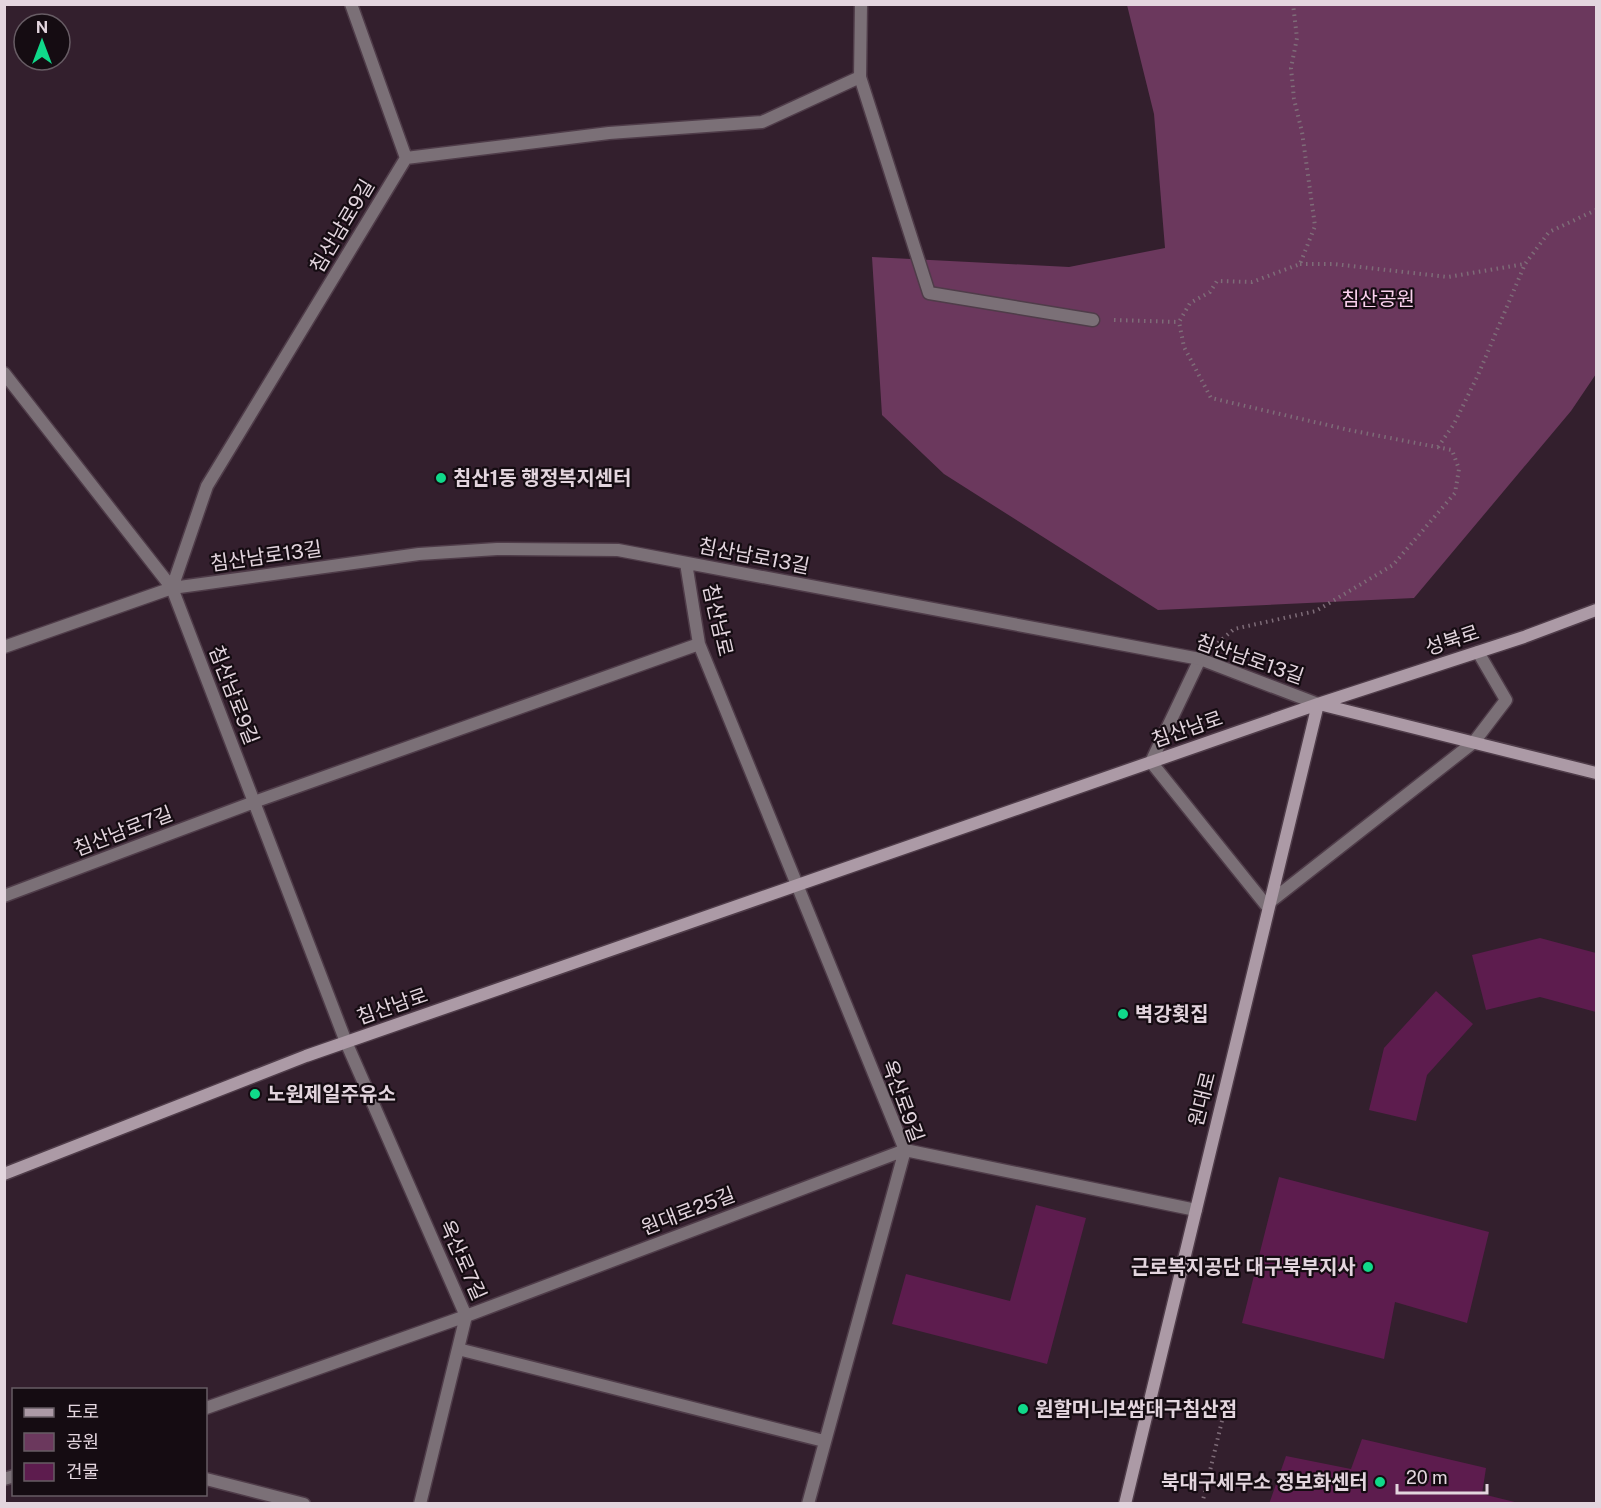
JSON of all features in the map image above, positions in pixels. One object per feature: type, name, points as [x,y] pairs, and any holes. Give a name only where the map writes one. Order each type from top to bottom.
[{"type":"main road","name":"성북로","points":[[1318,704],[1478,652],[1596,610]]},
{"type":"main road","name":"침산남로","points":[[4,1174],[306,1056],[1318,704]]},
{"type":"main road","points":[[1318,704],[1596,773]]},
{"type":"main road","name":"원대로","points":[[1125,1503],[1318,704]]},
{"type":"street","points":[[351,4],[406,158],[609,133],[762,122],[860,77]]},
{"type":"street","points":[[861,4],[860,77],[929,293],[1093,320]]},
{"type":"street","name":"침산남로9길","points":[[346,1042],[172,588],[207,486],[406,158]]},
{"type":"street","points":[[4,372],[172,588]]},
{"type":"street","name":"침산남로13길","points":[[4,647],[172,588],[419,554],[497,549],[618,550],[1200,659],[1318,704]]},
{"type":"street","name":"침산남로","points":[[686,563],[699,644],[797,885]]},
{"type":"street","points":[[254,802],[699,644]]},
{"type":"street","points":[[1200,659],[1150,762],[1266,904],[1474,742],[1506,700],[1478,652]]},
{"type":"street","name":"침산남로7길","points":[[4,896],[254,802]]},
{"type":"street","name":"옥산로9길","points":[[797,885],[904,1150],[808,1503]]},
{"type":"street","name":"옥산로7길","points":[[346,1042],[466,1316],[420,1503]]},
{"type":"street","points":[[904,1150],[1196,1210]]},
{"type":"street","name":"원대로25길","points":[[207,1408],[466,1316],[904,1150]]},
{"type":"street","points":[[458,1349],[824,1441]]},
{"type":"street","points":[[207,1479],[304,1503]]},
{"type":"path","points":[[1293,4],[1297,38],[1291,68],[1294,99],[1302,132],[1315,226],[1300,264]]},
{"type":"path","points":[[1438,447],[1454,424],[1478,375],[1525,264],[1549,232],[1596,210]]},
{"type":"path","points":[[1200,659],[1234,629],[1316,611],[1393,565],[1455,493],[1458,469],[1452,450],[1349,430],[1211,398],[1184,347],[1179,322],[1190,303],[1210,292],[1217,282],[1252,282],[1300,264],[1334,264],[1448,278],[1525,264]]},
{"type":"path","points":[[1093,320],[1179,322]]},
{"type":"path","points":[[1202,1503],[1227,1400]]},
{"type":"green space","name":"침산공원","points":[[1127,5],[1596,5],[1596,374],[1571,411],[1414,598],[1158,610],[944,474],[882,415],[872,257],[1069,267],[1165,248],[1154,114]]},
{"type":"building","points":[[1540,938],[1596,953],[1596,1012],[1540,997],[1486,1010],[1472,955]]},
{"type":"building","points":[[1436,991],[1473,1024],[1427,1075],[1416,1121],[1369,1110],[1384,1048]]},
{"type":"building","name":"근로복지공단 대구북부지사","points":[[1279,1177],[1489,1232],[1467,1323],[1395,1302],[1384,1359],[1242,1323]]},
{"type":"building","points":[[1036,1205],[1086,1218],[1047,1364],[892,1324],[906,1274],[1010,1301]]},
{"type":"building","name":"북대구세무소 정보화센터","points":[[1362,1439],[1486,1468],[1482,1494],[1523,1504],[1269,1504],[1286,1456],[1351,1469]]},
{"type":"place","name":"침산1동 행정복지센터","points":[[441,478]]},
{"type":"place","name":"벽강횟집","points":[[1123,1014]]},
{"type":"place","name":"노원제일주유소","points":[[255,1094]]},
{"type":"place","name":"근로복지공단 대구북부지사","points":[[1368,1267]]},
{"type":"place","name":"원할머니보쌈대구침산점","points":[[1023,1409]]},
{"type":"place","name":"북대구세무소 정보화센터","points":[[1380,1482]]}]
